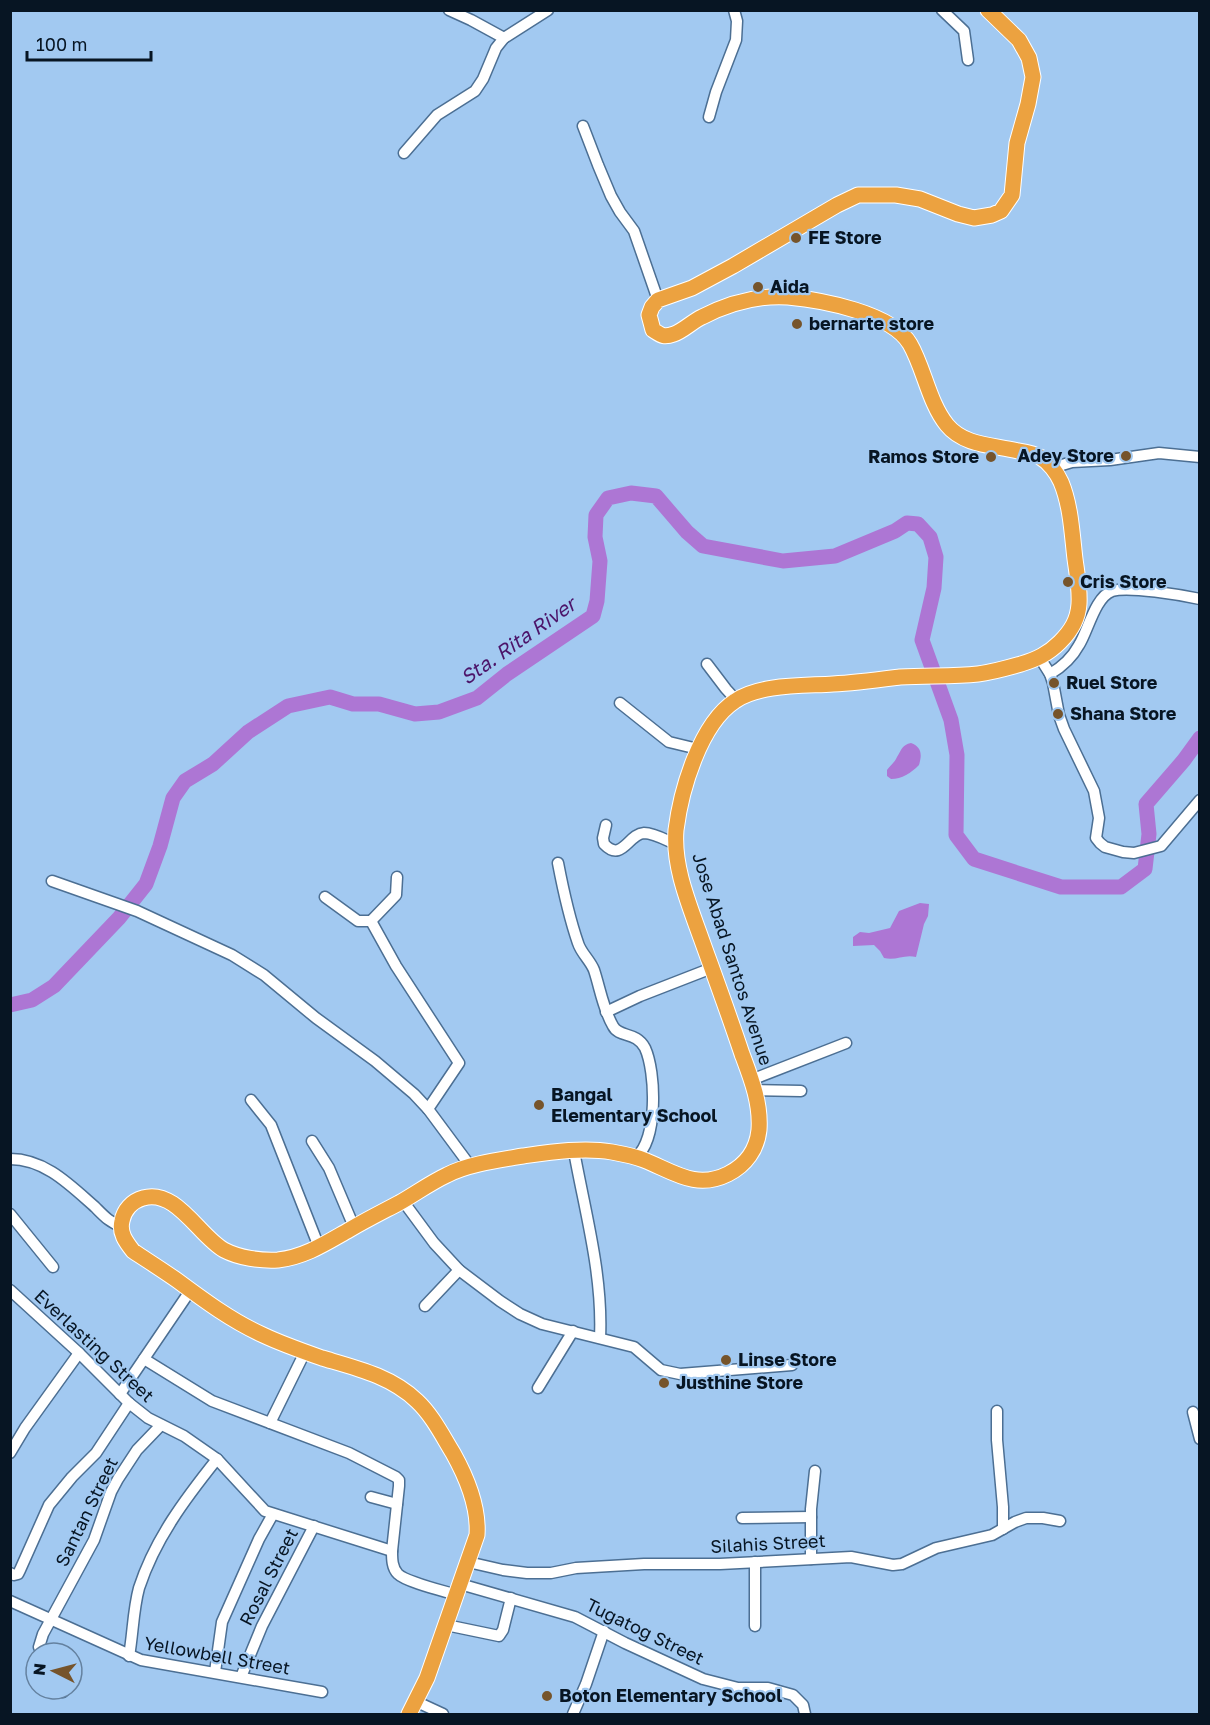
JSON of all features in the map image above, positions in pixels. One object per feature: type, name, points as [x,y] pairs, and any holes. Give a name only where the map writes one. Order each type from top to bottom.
[{"type":"highway","points":[[988,10],[1019,40],[1029,58],[1033,77],[1017,143],[1012,195],[1001,211],[974,218],[907,196],[858,195],[692,288],[658,300],[649,315],[653,330],[662,335],[674,334],[697,319],[736,302],[761,297],[790,297],[850,309],[882,321],[908,339],[940,415],[958,436],[969,441],[1032,454],[1042,458],[1052,468]]},
{"type":"highway","name":"Jose Abad Santos Avenue","points":[[121,1226],[122,1217],[130,1204],[150,1196],[165,1199],[180,1209],[222,1249],[237,1255],[278,1260],[293,1258],[319,1247],[458,1169],[523,1156],[602,1150],[636,1157],[668,1172],[702,1181],[716,1179],[735,1170],[749,1157],[758,1138],[759,1110],[753,1085],[685,890],[675,843],[681,803],[698,749],[716,717],[736,699],[766,689],[999,671],[1040,658],[1050,651],[1073,627],[1079,609],[1078,585],[1066,500],[1060,478],[1052,468]]},
{"type":"highway","points":[[121,1226],[123,1238],[133,1251],[230,1317],[261,1334],[305,1352],[388,1380],[417,1401],[434,1422],[458,1462],[469,1487],[477,1512],[477,1535],[459,1590],[413,1708]]},
{"type":"street","points":[[449,10],[504,38]]},
{"type":"street","points":[[404,153],[437,116],[475,91],[483,79],[496,48],[504,38],[548,10]]},
{"type":"street","points":[[709,117],[736,40],[737,21],[734,10]]},
{"type":"street","points":[[942,10],[964,31],[968,60]]},
{"type":"street","points":[[583,126],[612,196],[634,231],[658,300]]},
{"type":"street","points":[[1052,468],[1072,462],[1110,460],[1159,453],[1200,458]]},
{"type":"street","points":[[1050,674],[1068,661],[1079,645],[1102,598],[1112,591],[1166,593],[1200,599]]},
{"type":"street","points":[[1040,658],[1050,674],[1061,722],[1094,791],[1099,818],[1096,838],[1100,843],[1110,849],[1134,853],[1161,846],[1200,800]]},
{"type":"street","points":[[706,663],[736,699]]},
{"type":"street","points":[[620,703],[669,742],[698,749]]},
{"type":"street","points":[[606,825],[603,838],[608,849],[617,850],[635,836],[644,833],[675,843]]},
{"type":"street","points":[[558,863],[577,942],[593,967],[606,1012],[617,1032],[629,1034],[645,1048],[651,1072],[653,1096],[646,1144],[636,1157]]},
{"type":"street","points":[[325,897],[354,918],[365,922],[371,921],[396,895],[397,877]]},
{"type":"street","points":[[52,881],[137,911],[232,955],[264,975],[399,1081],[428,1109],[471,1167]]},
{"type":"street","points":[[371,921],[396,966],[459,1063],[428,1109]]},
{"type":"street","points":[[606,1012],[712,968]]},
{"type":"street","points":[[753,1085],[846,1043]]},
{"type":"street","points":[[753,1085],[801,1091]]},
{"type":"street","points":[[251,1100],[271,1125],[319,1247]]},
{"type":"street","points":[[312,1141],[329,1168],[354,1227]]},
{"type":"street","points":[[574,1151],[598,1280],[601,1312],[600,1338]]},
{"type":"street","points":[[10,1159],[30,1161],[47,1169],[75,1189],[113,1224],[121,1226]]},
{"type":"street","points":[[403,1201],[434,1243],[459,1270],[500,1301],[542,1324],[634,1347],[661,1370],[669,1373],[792,1365]]},
{"type":"street","points":[[10,1214],[53,1267]]},
{"type":"street","points":[[425,1306],[459,1270]]},
{"type":"street","name":"Everlasting Street","points":[[10,1290],[79,1353],[129,1403],[160,1425],[184,1436],[217,1459],[265,1511],[392,1551]]},
{"type":"street","points":[[120,1394],[190,1291]]},
{"type":"street","points":[[538,1388],[573,1331]]},
{"type":"street","points":[[270,1423],[305,1352]]},
{"type":"street","points":[[10,1453],[25,1428],[79,1353]]},
{"type":"street","points":[[144,1359],[201,1395],[359,1458],[396,1477],[399,1480],[392,1551],[394,1568],[403,1577],[459,1590]]},
{"type":"street","points":[[10,1573],[18,1574],[49,1505],[96,1453],[129,1403]]},
{"type":"street","points":[[997,1411],[999,1464],[1004,1507],[1003,1529]]},
{"type":"street","points":[[1193,1412],[1200,1439]]},
{"type":"street","name":"Santan Street","points":[[41,1641],[51,1618],[94,1540],[118,1479],[137,1450],[160,1425]]},
{"type":"street","points":[[129,1656],[136,1602],[153,1555],[175,1514],[217,1459]]},
{"type":"street","points":[[811,1559],[811,1517],[815,1471]]},
{"type":"street","points":[[371,1497],[397,1504]]},
{"type":"street","points":[[215,1672],[222,1622],[259,1539],[273,1514]]},
{"type":"street","points":[[742,1518],[811,1517]]},
{"type":"street","name":"Silahis Street","points":[[468,1562],[527,1573],[551,1573],[576,1568],[644,1564],[720,1564],[851,1557],[884,1564],[902,1564],[936,1548],[981,1538],[1026,1518],[1060,1521]]},
{"type":"street","name":"Rosal Street","points":[[241,1677],[262,1626],[314,1526]]},
{"type":"street","points":[[754,1626],[755,1562]]},
{"type":"street","name":"Tugatog Street","points":[[459,1590],[511,1598],[575,1617],[625,1644],[703,1679],[738,1688],[768,1688],[793,1695],[803,1705],[805,1714]]},
{"type":"street","points":[[446,1625],[499,1636],[503,1630],[511,1598]]},
{"type":"street","name":"Yellowbell Street","points":[[10,1601],[129,1656],[155,1664],[215,1672],[322,1692]]},
{"type":"street","points":[[573,1714],[591,1673],[604,1631]]},
{"type":"street","points":[[413,1708],[443,1714]]},
{"type":"shaded area","points":[[911,743],[920,752],[919,765],[906,775],[891,779],[887,776],[887,770],[902,748]]},
{"type":"shaded area","points":[[920,903],[929,904],[928,916],[916,957],[884,958],[874,945],[853,946],[853,937],[860,932],[869,933],[890,928],[899,911]]},
{"type":"waterway","name":"Sta. Rita River","points":[[10,1005],[32,1000],[54,986],[119,918],[146,884],[160,846],[173,798],[185,781],[213,764],[248,732],[288,706],[330,697],[353,704],[379,704],[415,714],[439,712],[477,698],[507,674],[593,616],[597,601],[600,561],[595,537],[596,515],[608,498],[631,493],[656,496],[687,532],[703,546],[783,561],[835,556],[895,531],[907,523],[918,524],[930,537],[936,557],[934,588],[922,640],[951,720],[957,755],[956,835],[974,859],[1061,887],[1121,887],[1145,869],[1149,834],[1146,804],[1200,738]]},
{"type":"place","name":"FE Store","points":[[796,238]]},
{"type":"place","name":"Aida","points":[[758,287]]},
{"type":"place","name":"bernarte store","points":[[797,324]]},
{"type":"place","name":"Adey Store","points":[[1126,456]]},
{"type":"place","name":"Ramos Store","points":[[991,457]]},
{"type":"place","name":"Cris Store","points":[[1068,582]]},
{"type":"place","name":"Ruel Store","points":[[1054,683]]},
{"type":"place","name":"Shana Store","points":[[1058,714]]},
{"type":"place","name":"Bangal Elementary School","points":[[539,1105]]},
{"type":"place","name":"Linse Store","points":[[726,1360]]},
{"type":"place","name":"Justhine Store","points":[[664,1383]]},
{"type":"place","name":"Boton Elementary School","points":[[547,1696]]}]
